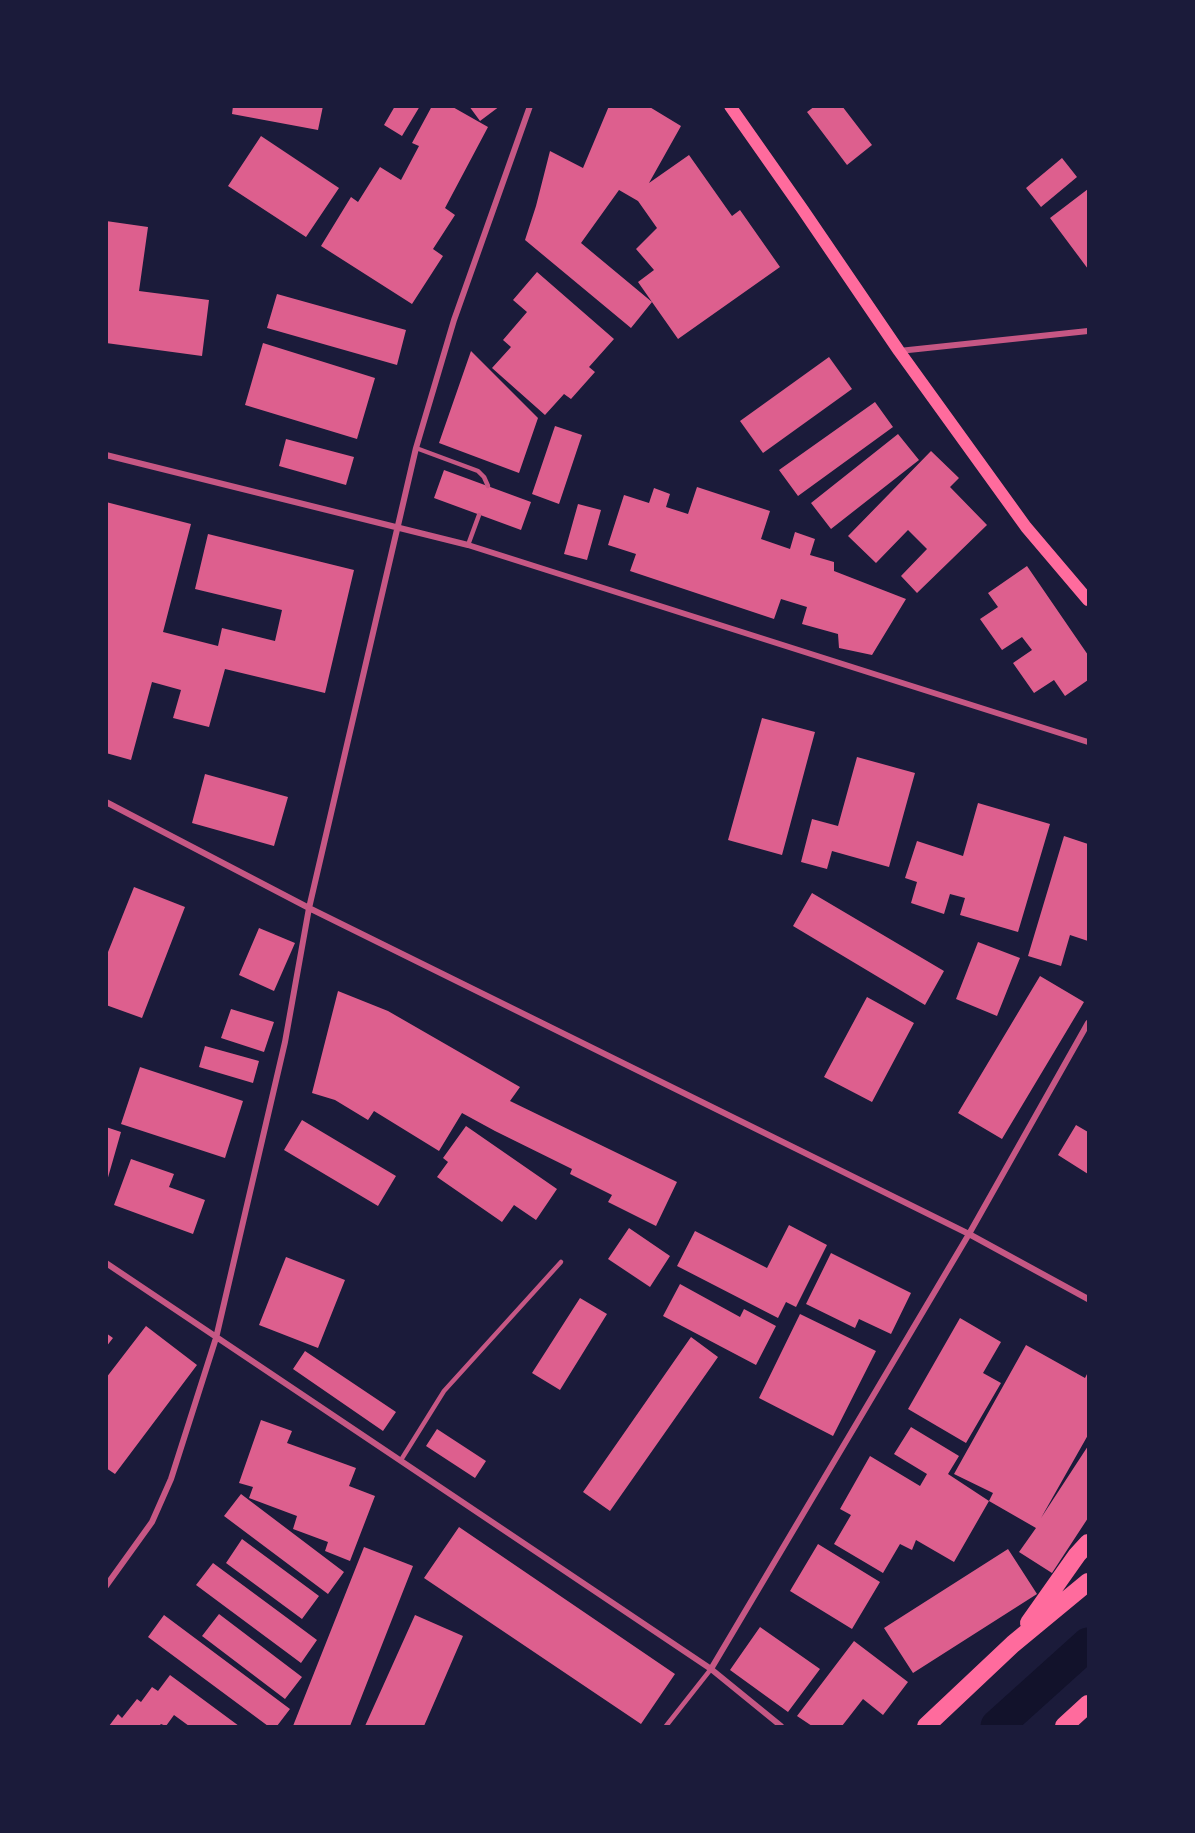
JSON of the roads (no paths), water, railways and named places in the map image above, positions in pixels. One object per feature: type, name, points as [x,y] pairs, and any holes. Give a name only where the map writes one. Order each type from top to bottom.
[{"type":"highway","points":[[1013,1644],[1077,1555],[1089,1543]]},
{"type":"highway","points":[[926,1726],[1013,1644],[1089,1582]]},
{"type":"highway","points":[[1064,1726],[1089,1704]]},
{"type":"main road","points":[[730,106],[899,351],[1026,526],[1089,600]]},
{"type":"street","points":[[106,1586],[152,1522],[171,1479],[216,1338],[285,1042],[309,908],[416,448],[454,320],[530,106]]},
{"type":"street","points":[[899,351],[1089,331]]},
{"type":"street","points":[[106,455],[468,545],[1089,742]]},
{"type":"street","points":[[106,802],[309,908],[969,1234],[1089,1299]]},
{"type":"street","points":[[711,1669],[969,1234],[1089,1023]]},
{"type":"street","points":[[106,1263],[711,1669],[781,1726]]},
{"type":"lane","points":[[416,448],[478,471],[488,486]]},
{"type":"lane","points":[[468,545],[479,514]]},
{"type":"lane","points":[[401,1460],[444,1391],[561,1263]]},
{"type":"lane","points":[[666,1726],[711,1669]]},
{"type":"waterway","points":[[997,1726],[1088,1644]]}]
